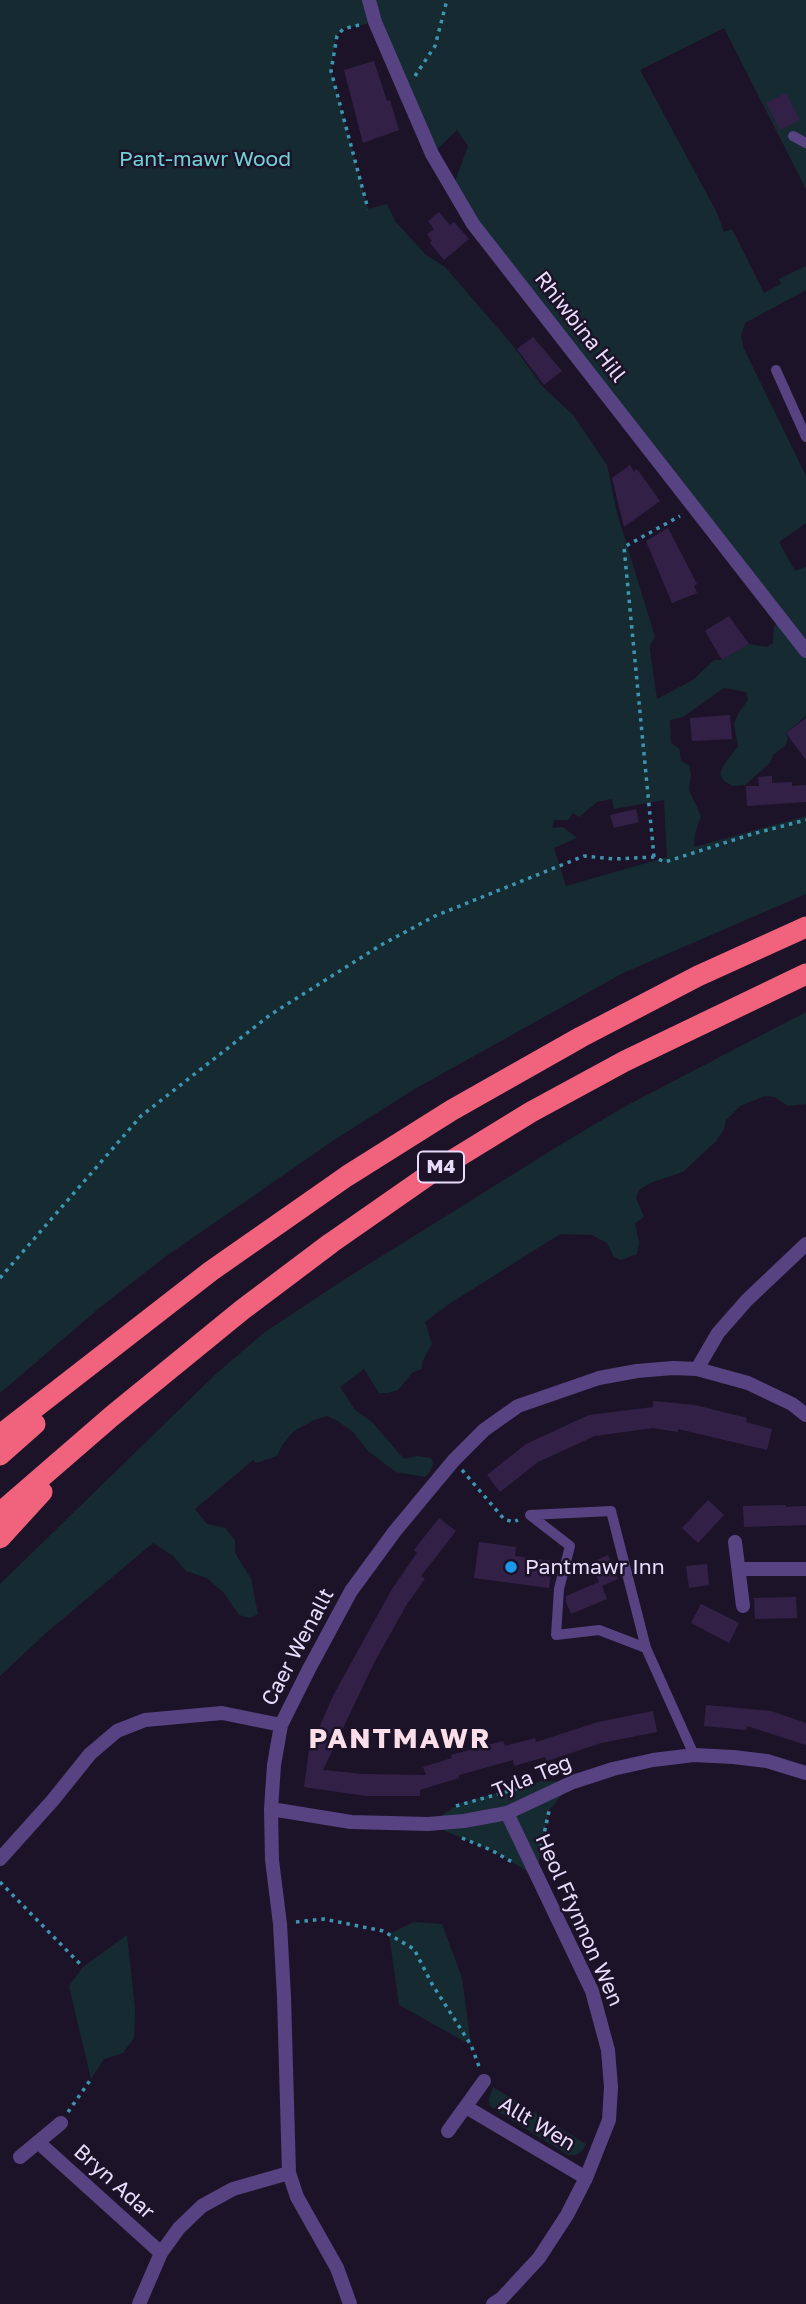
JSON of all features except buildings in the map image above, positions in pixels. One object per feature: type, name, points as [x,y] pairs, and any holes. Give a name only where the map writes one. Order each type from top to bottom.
[{"type":"highway","name":"M4","points":[[0,1435],[211,1271],[347,1175],[517,1071],[698,976],[806,928]]},
{"type":"highway","name":"M4","points":[[0,1513],[113,1416],[264,1293],[430,1174],[531,1112],[740,1004],[806,974]]},
{"type":"highway","name":"M4","points":[[0,1455],[211,1271]]},
{"type":"highway","name":"M4","points":[[0,1538],[113,1416]]},
{"type":"street","name":"Rhiwbina Hill","points":[[369,0],[375,22],[432,154],[473,224],[806,651]]},
{"type":"street","points":[[697,1369],[718,1333],[747,1300],[806,1244]]},
{"type":"street","name":"Caer Wenallt","points":[[350,2304],[337,2268],[298,2197],[289,2173],[280,1924],[272,1860],[271,1809],[274,1765],[281,1725],[351,1591],[395,1531],[454,1460],[484,1430],[518,1406],[599,1378],[673,1368],[697,1369],[748,1383],[792,1404],[806,1415]]},
{"type":"street","points":[[735,1542],[743,1606]]},
{"type":"street","points":[[740,1569],[806,1569]]},
{"type":"street","points":[[0,1860],[54,1800],[90,1754],[117,1731],[145,1720],[222,1713],[281,1725]]},
{"type":"street","name":"Tyla Teg","points":[[271,1809],[351,1822],[428,1824],[507,1813],[573,1782],[653,1760],[694,1755],[767,1761],[806,1773]]},
{"type":"street","name":"Heol Ffynnon Wen","points":[[493,2304],[540,2258],[567,2215],[586,2178],[608,2120],[611,2087],[608,2050],[592,1991],[507,1813]]},
{"type":"street","name":"Allt Wen","points":[[449,2131],[484,2081]]},
{"type":"street","name":"Allt Wen","points":[[466,2107],[586,2178]]},
{"type":"street","name":"Bryn Adar","points":[[20,2157],[61,2123]]},
{"type":"street","name":"Bryn Adar","points":[[38,2142],[161,2253]]},
{"type":"street","points":[[139,2304],[161,2253],[179,2228],[202,2206],[233,2189],[289,2173]]},
{"type":"lane","points":[[793,136],[806,143]]},
{"type":"lane","points":[[776,370],[806,437]]},
{"type":"lane","points":[[530,1515],[611,1511],[646,1648],[694,1755]]},
{"type":"lane","points":[[530,1515],[570,1546],[559,1589],[556,1635],[599,1630],[646,1648]]},
{"type":"path","points":[[404,92],[435,46],[447,0]]},
{"type":"path","points":[[368,209],[331,71],[337,36],[343,29],[375,22]]},
{"type":"path","points":[[654,858],[624,547],[694,508]]},
{"type":"path","points":[[0,1278],[141,1116],[270,1015],[381,945],[435,916],[584,856],[614,859],[654,858],[665,862],[806,820]]},
{"type":"path","points":[[454,1460],[504,1520],[513,1522],[530,1515]]},
{"type":"path","points":[[428,1824],[461,1804],[528,1785]]},
{"type":"path","points":[[0,1882],[83,1967]]},
{"type":"path","points":[[280,1924],[324,1919],[383,1931],[414,1949],[432,1984],[471,2045],[484,2081]]},
{"type":"path","points":[[61,2123],[91,2079]]},
{"type":"green space","name":"Pant-mawr Wood","points":[[0,0],[806,0],[806,189],[724,28],[640,70],[717,213],[724,232],[732,229],[764,293],[781,284],[779,279],[806,266],[806,290],[745,323],[741,336],[743,347],[806,476],[806,523],[779,542],[795,571],[806,567],[806,716],[786,733],[788,739],[785,746],[773,755],[770,763],[745,785],[733,786],[724,781],[720,774],[738,746],[734,724],[748,700],[746,692],[724,688],[683,717],[670,720],[671,743],[679,748],[681,761],[689,765],[689,790],[701,816],[695,833],[694,847],[806,816],[806,894],[623,973],[413,1090],[337,1138],[165,1257],[98,1309],[0,1393]],"holes":[[[374,22],[432,154],[457,130],[468,146],[452,190],[780,617],[774,627],[773,643],[767,647],[749,644],[722,660],[714,660],[693,680],[657,699],[650,651],[655,637],[617,513],[607,465],[573,415],[542,386],[514,347],[445,267],[426,255],[395,221],[387,204],[368,209],[331,71],[336,36],[343,29]],[[612,799],[614,809],[664,800],[667,857],[566,886],[554,848],[577,838],[563,827],[552,828],[554,820],[568,820],[573,813],[579,817],[597,802]]]},
{"type":"green space","points":[[806,1012],[806,1104],[788,1106],[775,1097],[765,1096],[740,1106],[726,1120],[716,1141],[683,1172],[650,1183],[639,1190],[636,1198],[644,1217],[635,1223],[639,1243],[637,1254],[621,1260],[614,1257],[607,1243],[592,1235],[560,1234],[425,1322],[432,1344],[422,1362],[422,1369],[413,1372],[398,1390],[379,1393],[364,1369],[340,1387],[355,1410],[372,1422],[404,1459],[417,1456],[431,1458],[433,1464],[425,1477],[396,1472],[368,1451],[353,1432],[338,1421],[327,1416],[314,1420],[294,1431],[277,1456],[256,1463],[253,1460],[195,1509],[207,1524],[225,1528],[235,1540],[235,1553],[251,1579],[258,1614],[250,1618],[239,1615],[224,1593],[207,1578],[186,1571],[173,1556],[153,1543],[47,1632],[0,1676],[0,1584],[217,1373],[265,1332],[345,1279],[624,1107]]},
{"type":"green space","points":[[541,1781],[573,1782],[549,1810],[536,1876],[491,1850],[428,1824],[461,1803]]},
{"type":"green space","points":[[414,1922],[442,1924],[462,1978],[471,2045],[399,2005],[389,1934]]},
{"type":"green space","points":[[127,1935],[135,2009],[134,2038],[123,2053],[104,2059],[91,2079],[69,1986],[83,1967]]},
{"type":"green space","points":[[493,2087],[586,2144],[582,2151],[576,2155],[568,2155],[490,2106]]},
{"type":"place","name":"Pantmawr Inn","points":[[511,1567]]},
{"type":"district","name":"PANTMAWR","points":[[400,1739]]}]
